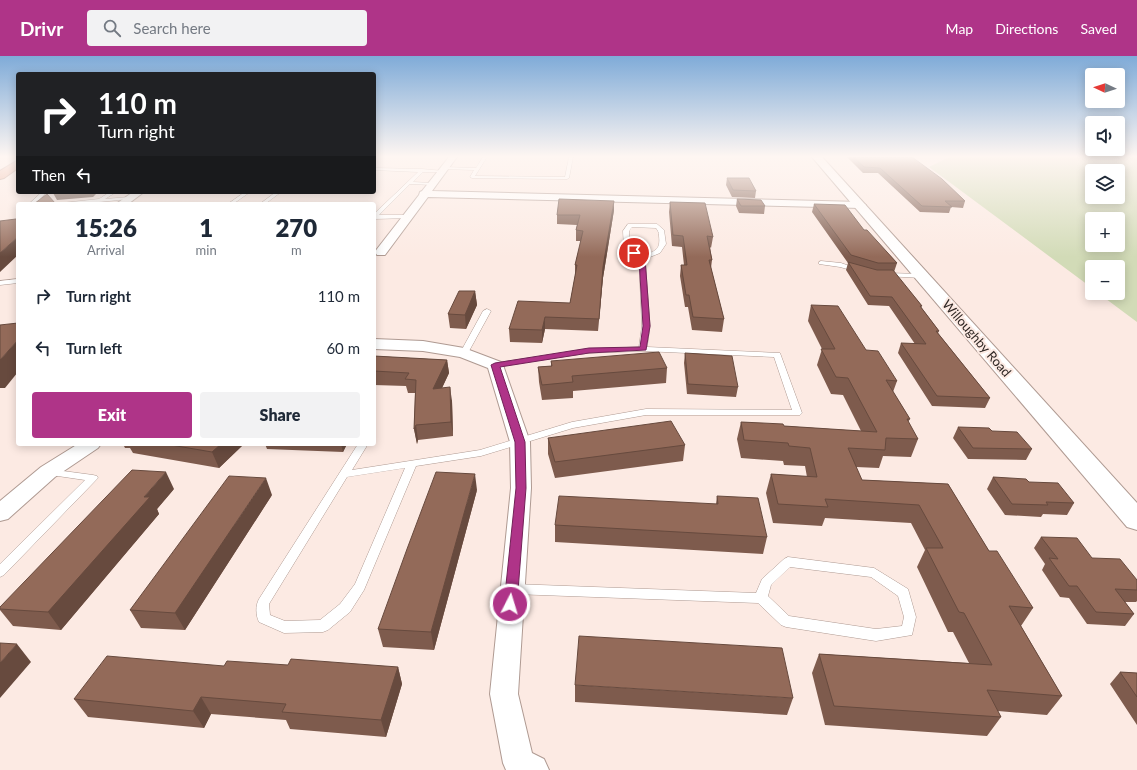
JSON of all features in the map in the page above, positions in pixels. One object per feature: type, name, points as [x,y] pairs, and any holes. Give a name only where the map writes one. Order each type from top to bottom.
[{"type":"street","points":[[381,252],[427,190]]},
{"type":"street","name":"Willoughby Road","points":[[847,190],[1137,520]]},
{"type":"street","points":[[125,201],[136,194]]},
{"type":"street","points":[[424,194],[860,205]]},
{"type":"street","points":[[376,344],[423,346],[464,353],[495,365],[520,442],[521,488],[504,694],[522,768]]},
{"type":"street","points":[[0,513],[48,472],[88,446]]},
{"type":"lane","points":[[376,214],[402,190]]},
{"type":"lane","points":[[34,202],[43,194]]},
{"type":"lane","points":[[96,201],[110,194]]},
{"type":"lane","points":[[233,202],[245,194]]},
{"type":"lane","points":[[265,202],[275,194]]},
{"type":"lane","points":[[85,202],[125,201]]},
{"type":"lane","points":[[376,216],[408,217]]},
{"type":"lane","points":[[630,225],[656,226],[662,230],[663,244],[658,252],[642,258],[627,248],[626,231],[630,225]]},
{"type":"lane","points":[[642,258],[646,326],[643,349]]},
{"type":"lane","points":[[821,263],[842,265],[868,273]]},
{"type":"lane","points":[[876,275],[923,276]]},
{"type":"lane","points":[[0,283],[16,281]]},
{"type":"lane","points":[[464,353],[487,310]]},
{"type":"lane","points":[[345,474],[481,453],[572,425],[646,412],[797,413],[777,355],[643,349],[589,351],[495,365]]},
{"type":"lane","points":[[362,446],[263,603],[264,618],[284,627],[323,626],[345,608],[360,586],[412,464]]},
{"type":"lane","points":[[0,572],[93,478],[48,472]]},
{"type":"lane","points":[[512,588],[761,598],[786,621],[876,635],[907,631],[910,617],[904,593],[874,573],[788,562],[766,582],[761,598]]},
{"type":"green space","points":[[960,190],[1085,190],[1085,204],[1125,204],[1125,190],[1137,190],[1137,322],[1107,300],[1125,300],[1125,260],[1085,260],[1085,283]]},
{"type":"building","points":[[905,190],[954,190],[965,201],[945,201],[952,207],[922,206]]},
{"type":"building","points":[[47,194],[54,202],[37,202]]},
{"type":"building","points":[[559,199],[614,201],[603,267],[599,319],[545,317],[542,330],[509,329],[518,301],[570,303],[577,265],[575,265],[583,231],[576,230],[580,215],[557,215]]},
{"type":"building","points":[[737,199],[761,200],[765,206],[741,206]]},
{"type":"building","points":[[670,202],[705,203],[713,237],[707,236],[712,260],[709,260],[724,319],[693,317],[689,295],[686,295],[681,265],[687,265],[683,236],[673,235]]},
{"type":"building","points":[[814,204],[845,205],[864,230],[867,230],[897,263],[878,263],[851,255]]},
{"type":"building","points":[[16,219],[16,239],[0,253],[0,221]]},
{"type":"building","points":[[848,262],[877,270],[893,270],[922,306],[920,306],[939,331],[936,331],[990,398],[937,396],[901,343],[926,344],[892,297],[870,296]]},
{"type":"building","points":[[459,291],[475,291],[465,315],[448,314]]},
{"type":"building","points":[[811,305],[838,306],[866,350],[878,351],[897,381],[886,380],[910,419],[907,419],[918,439],[886,438],[885,450],[848,448],[862,480],[948,484],[989,551],[997,551],[1033,608],[1009,606],[1062,696],[987,690],[1001,717],[834,706],[819,654],[992,665],[964,613],[959,612],[926,548],[943,548],[919,505],[825,499],[828,507],[778,504],[771,474],[817,477],[810,448],[789,446],[788,443],[744,440],[741,422],[877,432],[848,378],[836,377],[821,349],[835,349]]},
{"type":"building","points":[[16,323],[16,342],[0,360],[0,325]]},
{"type":"building","points":[[659,352],[667,368],[572,376],[573,382],[542,385],[538,367],[552,366],[551,361]]},
{"type":"building","points":[[685,353],[732,356],[738,387],[688,384]]},
{"type":"building","points":[[376,356],[447,360],[433,389],[450,387],[451,422],[416,425],[414,429],[416,380],[405,379],[409,373],[376,371]]},
{"type":"building","points":[[671,421],[685,445],[555,462],[548,438]]},
{"type":"building","points":[[958,427],[989,428],[992,431],[1017,432],[1032,449],[973,448]]},
{"type":"building","points":[[177,446],[219,446],[212,452]]},
{"type":"building","points":[[132,470],[166,472],[144,497],[150,497],[48,612],[0,609],[0,607]]},
{"type":"building","points":[[436,472],[475,474],[431,632],[378,629],[407,549]]},
{"type":"building","points":[[229,476],[266,478],[175,613],[130,610]]},
{"type":"building","points":[[993,477],[1026,479],[1029,482],[1058,483],[1074,503],[1046,502],[1048,505],[1012,504]]},
{"type":"building","points":[[559,496],[718,504],[717,496],[758,498],[767,537],[555,525]]},
{"type":"building","points":[[1041,537],[1077,538],[1092,558],[1120,559],[1137,580],[1137,590],[1115,589],[1134,614],[1096,612],[1077,586],[1069,586],[1049,558],[1058,559]]},
{"type":"building","points":[[579,636],[782,648],[793,698],[575,685]]},
{"type":"building","points":[[0,643],[17,644],[0,663]]},
{"type":"building","points":[[107,656],[224,666],[227,661],[288,665],[291,659],[398,667],[381,720],[282,712],[286,704],[201,697],[193,711],[74,699]]},
{"type":"building","points":[[1120,672],[1137,673],[1137,697]]},
{"type":"route","points":[[510,604],[521,488],[520,442],[495,365],[589,351],[643,349],[646,326],[642,258],[634,253]]}]
